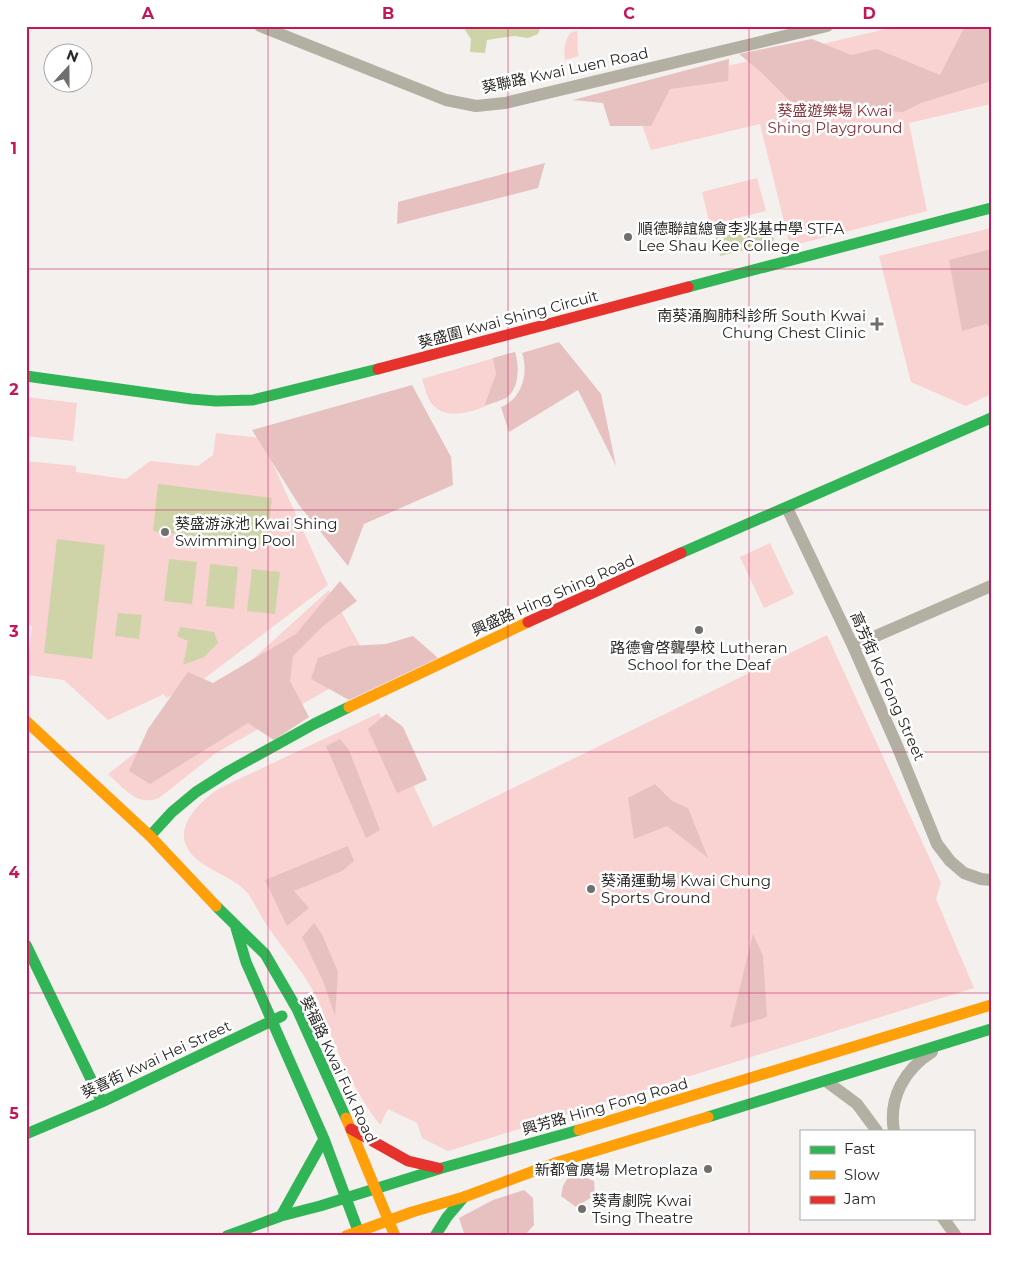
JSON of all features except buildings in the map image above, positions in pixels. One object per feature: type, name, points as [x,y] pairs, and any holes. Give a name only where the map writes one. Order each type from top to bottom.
[{"type":"main road","name":"葵盛圍 Kwai Shing Circuit","points":[[26,376],[191,399],[216,401],[253,400],[323,384],[991,208]]},
{"type":"main road","name":"興盛路 Hing Shing Road","points":[[150,836],[172,812],[196,792],[229,771],[314,724],[560,606],[991,418]]},
{"type":"main road","name":"葵福路 Kwai Fuk Road","points":[[26,721],[150,836],[265,954],[297,1009],[351,1129],[395,1236]]},
{"type":"main road","name":"葵福路 Kwai Fuk Road","points":[[236,926],[246,962],[324,1139],[359,1234]]},
{"type":"main road","points":[[26,945],[102,1102]]},
{"type":"main road","name":"興芳路 Hing Fong Road","points":[[228,1236],[281,1216],[442,1168],[616,1120],[991,1005]]},
{"type":"main road","name":"葵喜街 Kwai Hei Street","points":[[26,1134],[102,1102],[297,1009]]},
{"type":"main road","points":[[346,1236],[359,1234],[412,1212],[464,1197],[558,1162],[991,1029]]},
{"type":"main road","points":[[351,1129],[408,1161],[442,1168]]},
{"type":"main road","points":[[281,1216],[324,1139]]},
{"type":"main road","points":[[435,1236],[447,1217],[464,1197]]},
{"type":"street","name":"葵聯路 Kwai Luen Road","points":[[260,26],[446,100],[476,106],[505,103],[827,26]]},
{"type":"street","name":"高芳街 Ko Fong Street","points":[[787,508],[853,646],[898,748],[937,844],[950,861],[964,873],[991,880]]},
{"type":"street","points":[[853,646],[991,586]]},
{"type":"street","points":[[894,1130],[893,1112],[896,1094],[903,1080],[922,1058],[957,1040]]},
{"type":"street","points":[[826,1081],[857,1104],[876,1130]]},
{"type":"street","points":[[945,1220],[956,1236]]},
{"type":"green space","name":"葵盛遊樂場 Kwai Shing Playground","points":[[899,26],[991,26],[991,104],[909,123],[927,211],[790,246],[760,124],[651,150],[629,89]]},
{"type":"green space","points":[[577,31],[579,56],[565,60],[564,49],[567,39],[570,33]]},
{"type":"green space","points":[[757,178],[766,211],[710,225],[702,192]]},
{"type":"green space","points":[[991,228],[991,394],[966,406],[911,382],[879,256]]},
{"type":"green space","points":[[515,352],[517,376],[514,386],[507,397],[477,409],[454,414],[444,412],[435,407],[428,398],[422,379]]},
{"type":"green space","points":[[26,397],[77,403],[73,441],[26,436]]},
{"type":"green space","name":"葵盛游泳池 Kwai Shing Swimming Pool","points":[[216,433],[261,438],[328,585],[201,681],[166,698],[164,694],[108,720],[64,680],[27,675],[32,626],[26,624],[26,461],[76,466],[76,472],[126,479],[150,461],[198,466],[213,455]]},
{"type":"green space","points":[[770,543],[794,594],[764,608],[740,557]]},
{"type":"green space","points":[[329,590],[371,665],[216,753],[159,798],[144,800],[137,798],[131,795],[108,774],[232,678]]},
{"type":"green space","name":"葵涌運動場 Kwai Chung Sports Ground","points":[[827,635],[941,883],[936,899],[974,988],[448,1151],[422,1138],[417,1123],[388,1109],[380,1125],[366,1106],[349,1075],[312,989],[266,924],[249,895],[234,881],[205,866],[190,852],[185,843],[185,827],[194,811],[220,788],[379,713],[433,827]]},
{"type":"shaded area","points":[[467,26],[541,26],[538,34],[528,38],[514,36],[487,40],[485,53],[470,52],[471,39],[465,30]]},
{"type":"shaded area","points":[[965,26],[991,26],[991,81],[921,103],[903,112],[876,110],[840,100],[804,115],[762,73],[739,54],[812,39],[851,55],[877,49],[940,75]]},
{"type":"shaded area","points":[[729,59],[728,81],[670,89],[651,126],[610,126],[603,103],[573,100]]},
{"type":"shaded area","points":[[545,163],[538,188],[397,224],[398,202]]},
{"type":"shaded area","points":[[770,222],[775,243],[720,256],[715,236]]},
{"type":"shaded area","points":[[991,249],[991,329],[986,324],[962,331],[949,260]]},
{"type":"shaded area","points":[[559,342],[601,394],[616,466],[578,390],[509,432],[501,407],[519,392],[525,369],[522,353]]},
{"type":"shaded area","points":[[515,352],[518,370],[514,389],[506,398],[486,405],[496,374],[493,358]]},
{"type":"shaded area","points":[[412,385],[451,457],[453,485],[364,524],[348,566],[299,505],[252,430]]},
{"type":"shaded area","points":[[158,484],[272,498],[267,545],[153,531]]},
{"type":"shaded area","points":[[57,539],[105,545],[92,659],[44,653]]},
{"type":"shaded area","points":[[169,559],[197,562],[192,604],[164,601]]},
{"type":"shaded area","points":[[210,564],[238,567],[234,609],[206,606]]},
{"type":"shaded area","points":[[252,569],[280,572],[275,614],[247,611]]},
{"type":"shaded area","points":[[340,581],[357,601],[323,626],[293,656],[290,681],[309,717],[274,740],[248,723],[150,784],[129,771],[148,729],[188,672],[213,683],[296,634]]},
{"type":"shaded area","points":[[118,613],[142,615],[139,639],[115,636]]},
{"type":"shaded area","points":[[180,627],[214,632],[218,643],[204,657],[183,665],[188,641],[177,636]]},
{"type":"shaded area","points":[[413,636],[438,658],[349,700],[311,679],[318,658],[350,646],[386,644]]},
{"type":"shaded area","points":[[386,714],[403,727],[427,780],[397,793],[368,729]]},
{"type":"shaded area","points":[[340,739],[349,750],[380,830],[366,838],[326,746]]},
{"type":"shaded area","points":[[655,784],[672,801],[688,808],[708,858],[667,826],[634,839],[628,798]]},
{"type":"shaded area","points":[[348,846],[354,861],[342,871],[294,891],[309,908],[287,926],[265,880]]},
{"type":"shaded area","points":[[314,923],[322,934],[338,972],[335,1016],[323,981],[302,937]]},
{"type":"shaded area","points":[[753,934],[763,956],[767,1017],[730,1028]]},
{"type":"shaded area","points":[[571,1172],[594,1181],[595,1195],[576,1207],[561,1196],[563,1186]]},
{"type":"shaded area","points":[[524,1190],[533,1198],[534,1225],[524,1236],[465,1236],[459,1218],[493,1200]]},
{"type":"traffic: fast","points":[[688,287],[991,208]]},
{"type":"traffic: fast","points":[[26,376],[216,401],[253,400],[378,369]]},
{"type":"traffic: fast","points":[[681,553],[991,418]]},
{"type":"traffic: fast","points":[[150,836],[172,812],[196,792],[229,771],[349,707]]},
{"type":"traffic: fast","points":[[216,906],[265,954],[297,1009],[346,1118]]},
{"type":"traffic: fast","points":[[236,928],[246,962],[324,1139],[360,1236]]},
{"type":"traffic: fast","points":[[26,945],[102,1102]]},
{"type":"traffic: fast","points":[[26,1134],[102,1102],[282,1016]]},
{"type":"traffic: fast","points":[[708,1117],[991,1029]]},
{"type":"traffic: fast","points":[[227,1236],[281,1216],[579,1130]]},
{"type":"traffic: fast","points":[[281,1216],[324,1139]]},
{"type":"traffic: fast","points":[[435,1236],[447,1217],[464,1197]]},
{"type":"traffic: slow","points":[[349,707],[528,622]]},
{"type":"traffic: slow","points":[[26,721],[150,836],[216,906]]},
{"type":"traffic: slow","points":[[579,1130],[991,1005]]},
{"type":"traffic: slow","points":[[346,1236],[412,1212],[464,1197],[558,1162],[708,1117]]},
{"type":"traffic: slow","points":[[346,1118],[395,1236]]},
{"type":"traffic: jam","points":[[378,369],[688,287]]},
{"type":"traffic: jam","points":[[528,622],[681,553]]},
{"type":"traffic: jam","points":[[351,1129],[408,1161],[438,1168]]},
{"type":"place","name":"順德聯誼總會李兆基中學 STFA Lee Shau Kee College","points":[[628,237]]},
{"type":"place","name":"南葵涌胸肺科診所 South Kwai Chung Chest Clinic","points":[[877,324]]},
{"type":"place","name":"葵盛游泳池 Kwai Shing Swimming Pool","points":[[165,532]]},
{"type":"place","name":"路德會啓聾學校 Lutheran School for the Deaf","points":[[699,630]]},
{"type":"place","name":"葵涌運動場 Kwai Chung Sports Ground","points":[[591,889]]},
{"type":"place","name":"新都會廣場 Metroplaza","points":[[708,1169]]},
{"type":"place","name":"葵青劇院 Kwai Tsing Theatre","points":[[582,1209]]}]
